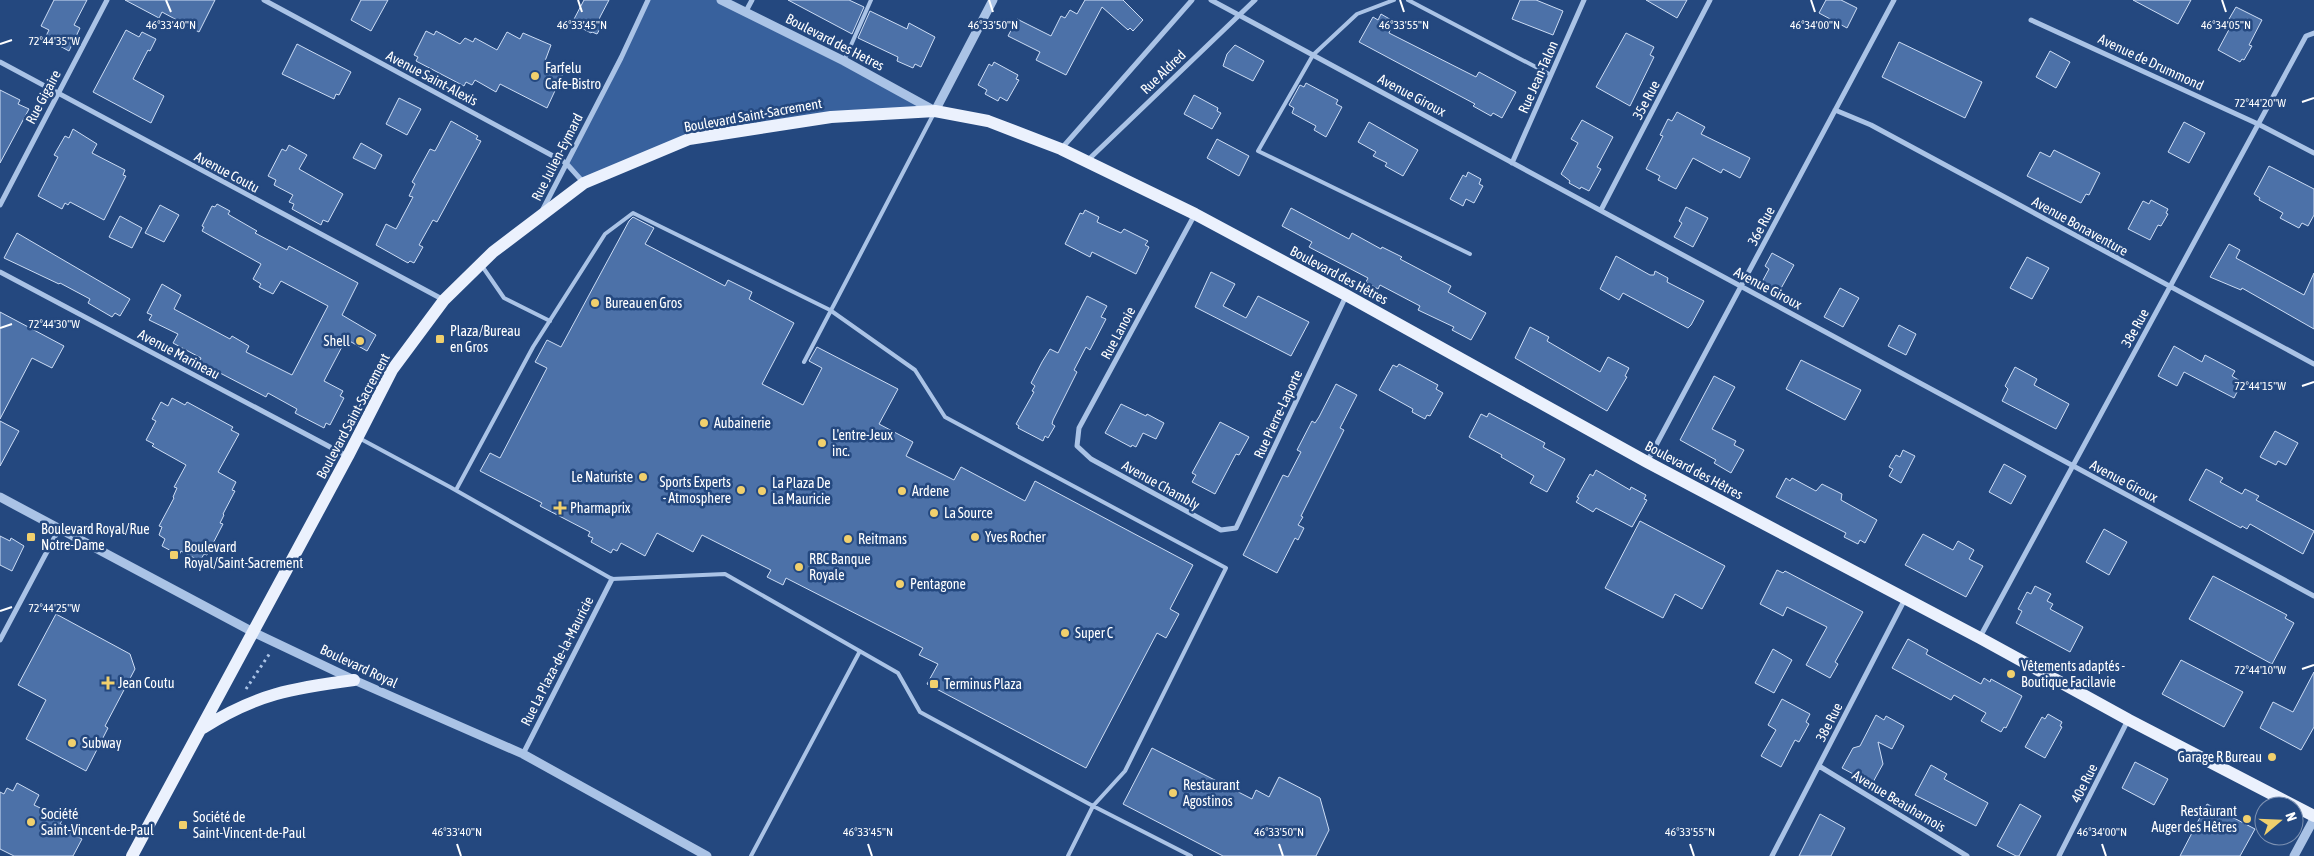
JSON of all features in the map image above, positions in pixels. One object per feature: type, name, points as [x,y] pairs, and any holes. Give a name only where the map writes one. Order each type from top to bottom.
[{"type":"main road","name":"Boulevard Saint-Sacrement","points":[[132,856],[348,456],[392,370],[444,300],[493,252],[539,216],[584,183],[689,139],[830,117],[935,111],[988,121],[1061,149]]},
{"type":"main road","name":"Boulevard des Hêtres","points":[[1061,149],[1195,214],[1346,295],[1647,462],[1980,638],[2314,818]]},
{"type":"main road","points":[[200,729],[232,711],[281,691],[354,680]]},
{"type":"street","name":"Rue Gigaire","points":[[0,205],[107,0]]},
{"type":"street","name":"Avenue Saint-Alexis","points":[[264,0],[566,163],[584,183]]},
{"type":"street","name":"Rue Julien-Eymard","points":[[539,216],[621,58],[648,0]]},
{"type":"street","name":"Boulevard des Hetres","points":[[721,0],[844,61],[935,111]]},
{"type":"street","points":[[745,13],[752,0]]},
{"type":"street","points":[[935,111],[993,0]]},
{"type":"street","name":"Rue Aldred","points":[[1061,149],[1192,0]]},
{"type":"street","name":"Avenue Giroux","points":[[1211,0],[2314,596]]},
{"type":"street","name":"Rue Aldred","points":[[1087,161],[1254,0]]},
{"type":"street","name":"Rue Jean-Talon","points":[[1512,163],[1584,0]]},
{"type":"street","name":"35e Rue","points":[[1601,210],[1710,0]]},
{"type":"street","name":"36e Rue","points":[[1647,462],[1894,0]]},
{"type":"street","name":"Avenue de Drummond","points":[[2032,20],[2258,124],[2314,153]]},
{"type":"street","name":"38e Rue","points":[[1980,638],[2306,36],[2314,33]]},
{"type":"street","name":"Avenue Coutu","points":[[0,62],[444,300]]},
{"type":"street","name":"Avenue Bonaventure","points":[[1835,110],[1871,125],[2314,364]]},
{"type":"street","name":"Rue Lanoie","points":[[1091,459],[1077,446],[1079,428],[1195,214]]},
{"type":"street","name":"Avenue Marineau","points":[[0,272],[348,456]]},
{"type":"street","name":"Rue Pierre-Laporte","points":[[1221,530],[1236,528],[1346,295]]},
{"type":"street","name":"Avenue Chambly","points":[[1091,459],[1221,530]]},
{"type":"street","name":"Boulevard Royal","points":[[0,497],[253,632],[354,680],[523,754],[707,856]]},
{"type":"street","points":[[0,640],[59,528]]},
{"type":"street","name":"Rue La Plaza-de-la-Mauricie","points":[[523,754],[612,579]]},
{"type":"street","name":"38e Rue","points":[[1772,856],[1905,598]]},
{"type":"street","name":"40e Rue","points":[[2059,856],[2129,720]]},
{"type":"street","name":"Avenue Beauharnois","points":[[1819,766],[1967,856]]},
{"type":"street","points":[[2294,856],[2314,818]]},
{"type":"lane","points":[[844,61],[871,0]]},
{"type":"lane","points":[[1394,0],[1357,14],[1313,55],[1258,151],[1470,254]]},
{"type":"lane","points":[[1408,0],[1551,75]]},
{"type":"lane","points":[[804,362],[935,111]]},
{"type":"lane","points":[[456,490],[550,321],[605,234],[633,213],[830,310],[915,370],[945,417],[1226,568],[1125,772],[1093,806],[1068,856]]},
{"type":"lane","points":[[481,264],[504,298],[550,321]]},
{"type":"lane","points":[[357,437],[456,490],[612,579],[725,574],[898,673],[920,712],[1093,806],[1191,856]]},
{"type":"lane","points":[[751,856],[860,651]]},
{"type":"path","points":[[232,711],[277,643]]},
{"type":"shaded area","points":[[647,0],[721,0],[935,111],[689,139],[584,183],[566,163]]},
{"type":"building","points":[[54,0],[87,0],[74,25],[80,28],[69,51],[45,38],[49,30],[41,26]]},
{"type":"building","points":[[125,0],[215,0],[199,32],[162,12],[159,18]]},
{"type":"building","points":[[361,0],[388,0],[371,31],[351,20]]},
{"type":"building","points":[[584,0],[609,0],[600,17],[599,20],[604,22],[597,34],[591,33],[572,23]]},
{"type":"building","points":[[788,0],[849,0],[864,7],[852,34]]},
{"type":"building","points":[[1085,0],[1123,0],[1143,20],[1133,31],[1130,28],[1128,30],[1102,7],[1066,75],[1036,60],[1040,52],[1008,36],[1017,19],[1051,36],[1061,16],[1065,18],[1070,10],[1077,14]]},
{"type":"building","points":[[1520,0],[1536,0],[1563,11],[1553,35],[1512,19]]},
{"type":"building","points":[[1646,0],[1687,0],[1677,18]]},
{"type":"building","points":[[1826,0],[1841,0],[1857,8],[1847,28],[1819,13]]},
{"type":"building","points":[[2133,0],[2191,0],[2178,24]]},
{"type":"building","points":[[2236,7],[2262,20],[2249,45],[2252,46],[2244,60],[2242,59],[2240,62],[2218,50],[2233,22],[2229,19]]},
{"type":"building","points":[[870,11],[907,29],[909,23],[935,37],[921,67],[915,64],[913,68],[897,61],[898,57],[858,38]]},
{"type":"building","points":[[1381,14],[1393,21],[1389,33],[1476,77],[1479,72],[1516,92],[1502,118],[1493,113],[1491,116],[1473,106],[1475,104],[1359,42],[1373,17],[1378,20]]},
{"type":"building","points":[[126,30],[139,37],[142,32],[156,39],[133,79],[164,96],[151,123],[93,92]]},
{"type":"building","points":[[426,31],[434,35],[436,31],[460,44],[465,38],[473,42],[475,38],[497,50],[507,32],[520,39],[523,33],[551,45],[545,61],[565,69],[547,108],[500,84],[496,92],[475,80],[472,85],[466,82],[464,86],[416,61],[418,57],[414,55]]},
{"type":"building","points":[[1626,33],[1654,47],[1650,55],[1654,57],[1630,106],[1596,87]]},
{"type":"building","points":[[1899,42],[1982,82],[1965,118],[1882,77]]},
{"type":"building","points":[[297,44],[351,72],[339,95],[336,94],[334,99],[282,74]]},
{"type":"building","points":[[1235,45],[1264,61],[1253,81],[1223,66],[1227,54]]},
{"type":"building","points":[[2050,51],[2070,62],[2056,88],[2036,77]]},
{"type":"building","points":[[994,62],[1018,75],[1016,79],[1019,80],[1007,101],[1000,97],[998,101],[985,94],[987,90],[978,85],[989,64],[992,66]]},
{"type":"building","points":[[1306,83],[1338,100],[1336,104],[1342,107],[1326,137],[1314,130],[1316,126],[1292,113],[1294,108],[1289,105],[1300,85],[1304,87]]},
{"type":"building","points":[[0,90],[20,100],[18,104],[29,109],[0,163]]},
{"type":"building","points":[[1194,95],[1218,108],[1217,111],[1221,113],[1212,129],[1184,114]]},
{"type":"building","points":[[399,98],[421,109],[407,135],[386,124]]},
{"type":"building","points":[[1677,112],[1705,127],[1701,134],[1750,158],[1740,178],[1723,169],[1721,173],[1693,158],[1676,189],[1658,180],[1660,176],[1646,169],[1663,136],[1660,135],[1668,119],[1672,121]]},
{"type":"building","points":[[1582,120],[1613,137],[1597,167],[1601,169],[1589,191],[1569,183],[1570,181],[1561,174],[1578,143],[1571,139]]},
{"type":"building","points":[[451,121],[478,136],[476,139],[481,141],[437,222],[433,220],[419,245],[423,247],[414,263],[410,261],[408,263],[376,245],[386,224],[396,229],[413,197],[409,196],[415,184],[412,182],[430,149],[435,151]]},
{"type":"building","points":[[1369,122],[1418,150],[1403,176],[1385,166],[1387,163],[1373,156],[1376,152],[1358,142]]},
{"type":"building","points":[[2184,122],[2205,133],[2189,163],[2168,152]]},
{"type":"building","points":[[73,129],[97,144],[92,153],[125,170],[123,175],[126,176],[104,220],[70,202],[68,205],[65,203],[62,209],[38,196],[58,157],[54,155],[65,136],[69,138]]},
{"type":"building","points":[[1217,139],[1249,156],[1239,176],[1207,158]]},
{"type":"building","points":[[361,143],[382,155],[375,169],[353,158]]},
{"type":"building","points":[[289,145],[307,155],[299,169],[343,194],[328,222],[323,220],[321,225],[292,209],[294,204],[289,202],[293,195],[274,185],[276,180],[268,176],[282,149],[286,151]]},
{"type":"building","points":[[2054,150],[2100,173],[2089,195],[2086,194],[2081,203],[2027,176],[2040,152],[2050,157]]},
{"type":"building","points":[[2269,166],[2314,189],[2314,215],[2308,226],[2302,223],[2299,228],[2280,218],[2283,213],[2259,200],[2260,198],[2254,194]]},
{"type":"building","points":[[1468,172],[1481,179],[1479,184],[1483,186],[1474,203],[1466,199],[1463,206],[1450,199],[1463,175],[1466,177]]},
{"type":"building","points":[[2151,200],[2168,209],[2166,213],[2168,214],[2161,226],[2158,225],[2150,240],[2128,229],[2143,201],[2149,204]]},
{"type":"building","points":[[217,204],[230,211],[228,214],[257,231],[255,233],[287,250],[289,246],[358,283],[342,315],[376,335],[367,351],[346,339],[324,381],[343,391],[340,396],[344,398],[330,425],[326,423],[324,428],[295,413],[297,409],[268,393],[266,397],[199,362],[201,358],[173,343],[178,334],[149,320],[152,315],[147,313],[162,284],[181,295],[174,309],[230,339],[232,336],[249,346],[246,352],[292,375],[328,306],[281,281],[273,294],[259,287],[261,284],[253,279],[261,264],[202,231],[204,227],[202,226],[212,206],[215,207]]},
{"type":"building","points":[[160,205],[179,215],[164,242],[145,233]]},
{"type":"building","points":[[1686,207],[1708,218],[1693,247],[1674,237],[1682,223],[1679,221]]},
{"type":"building","points":[[1291,208],[1349,239],[1352,233],[1381,249],[1382,247],[1402,257],[1400,259],[1451,286],[1448,292],[1486,313],[1471,340],[1452,330],[1454,327],[1418,310],[1420,306],[1380,285],[1378,289],[1366,282],[1368,278],[1309,247],[1312,242],[1282,226]]},
{"type":"building","points":[[1085,210],[1099,217],[1097,222],[1121,233],[1124,229],[1148,241],[1145,245],[1149,247],[1136,274],[1092,252],[1090,257],[1065,244],[1080,213],[1083,214]]},
{"type":"building","points":[[120,216],[142,228],[132,248],[109,237]]},
{"type":"building","name":"La Plaza De La Mauricie","points":[[633,217],[654,228],[645,244],[725,286],[728,280],[752,292],[749,299],[794,323],[762,384],[803,405],[822,368],[809,361],[817,347],[898,389],[879,424],[913,442],[906,456],[954,480],[961,467],[1025,501],[1035,481],[1193,565],[1170,609],[1179,614],[1166,638],[1157,633],[1086,768],[927,684],[938,664],[919,655],[923,648],[786,578],[783,585],[767,577],[771,570],[702,535],[693,552],[657,533],[645,556],[621,543],[617,551],[613,549],[611,553],[591,542],[593,538],[588,536],[590,532],[540,506],[542,503],[480,471],[490,453],[500,458],[547,368],[535,362],[547,340],[561,347],[629,221]]},
{"type":"building","points":[[17,233],[130,299],[120,316],[115,313],[112,317],[88,303],[90,299],[60,283],[4,258]]},
{"type":"building","points":[[2229,244],[2240,250],[2236,258],[2304,295],[2314,273],[2314,329],[2242,288],[2241,290],[2210,277]]},
{"type":"building","points":[[1772,253],[1794,265],[1779,292],[1762,282],[1769,269],[1765,266]]},
{"type":"building","points":[[1616,256],[1650,275],[1654,275],[1655,271],[1668,278],[1667,282],[1704,301],[1691,325],[1688,328],[1623,293],[1619,300],[1600,289]]},
{"type":"building","points":[[2027,257],[2049,268],[2032,299],[2010,288]]},
{"type":"building","points":[[1211,272],[1235,284],[1223,306],[1246,318],[1258,296],[1309,322],[1291,356],[1195,307]]},
{"type":"building","points":[[1840,288],[1859,298],[1843,327],[1824,317]]},
{"type":"building","points":[[1087,296],[1107,306],[1101,317],[1106,319],[1090,350],[1086,347],[1074,370],[1077,372],[1053,420],[1052,424],[1055,426],[1048,438],[1045,436],[1043,441],[1018,428],[1019,426],[1016,424],[1034,392],[1032,391],[1035,386],[1031,383],[1042,362],[1050,349],[1058,353]]},
{"type":"building","points":[[0,312],[64,346],[52,368],[32,358],[0,419]]},
{"type":"building","points":[[1899,325],[1916,334],[1906,355],[1888,346]]},
{"type":"building","points":[[1530,327],[1549,337],[1547,341],[1600,372],[1608,357],[1629,368],[1625,376],[1627,377],[1607,411],[1515,358]]},
{"type":"building","points":[[2174,346],[2202,362],[2205,355],[2235,371],[2232,376],[2242,382],[2234,398],[2184,372],[2177,386],[2158,376]]},
{"type":"building","points":[[1801,360],[1861,390],[1845,420],[1786,389]]},
{"type":"building","points":[[1399,364],[1438,385],[1436,389],[1443,393],[1430,416],[1427,415],[1425,419],[1412,412],[1413,409],[1379,390],[1393,365],[1397,367]]},
{"type":"building","points":[[2015,367],[2037,379],[2034,385],[2069,404],[2056,429],[2002,401],[2008,389],[2005,386]]},
{"type":"building","points":[[1714,376],[1735,387],[1712,429],[1736,441],[1734,445],[1744,450],[1731,473],[1714,463],[1716,460],[1680,440]]},
{"type":"building","points":[[1336,384],[1357,395],[1340,428],[1344,430],[1301,516],[1303,517],[1298,525],[1304,528],[1298,540],[1295,538],[1277,573],[1243,555],[1283,475],[1288,477],[1301,452],[1297,450],[1312,421],[1315,423],[1319,417]]},
{"type":"building","points":[[172,398],[185,405],[187,402],[233,427],[231,430],[239,434],[218,472],[236,482],[232,490],[235,491],[223,514],[220,523],[223,524],[207,555],[204,554],[200,561],[181,551],[179,555],[162,546],[165,539],[159,535],[162,527],[159,526],[174,498],[177,488],[174,487],[186,465],[152,446],[154,444],[146,440],[156,421],[152,419],[161,402],[168,406]]},
{"type":"building","points":[[1121,404],[1164,423],[1156,439],[1143,433],[1136,447],[1132,445],[1131,447],[1105,433]]},
{"type":"building","points":[[1489,413],[1545,443],[1543,447],[1565,459],[1547,492],[1530,483],[1534,476],[1501,457],[1502,455],[1469,437],[1481,414],[1487,417]]},
{"type":"building","points":[[0,421],[19,431],[0,466]]},
{"type":"building","points":[[1220,422],[1249,437],[1239,455],[1236,454],[1215,494],[1192,482],[1196,475],[1192,473]]},
{"type":"building","points":[[2275,431],[2298,443],[2286,465],[2278,461],[2276,465],[2260,457]]},
{"type":"building","points":[[1903,450],[1915,456],[1901,483],[1889,476],[1893,469],[1889,467],[1896,455],[1900,457]]},
{"type":"building","points":[[2004,464],[2026,476],[2011,504],[1989,492]]},
{"type":"building","points":[[2206,469],[2223,478],[2220,482],[2242,494],[2245,489],[2259,496],[2256,500],[2314,531],[2303,554],[2250,524],[2247,529],[2242,526],[2241,528],[2189,500]]},
{"type":"building","points":[[1596,470],[1630,490],[1631,487],[1646,495],[1644,499],[1647,500],[1632,527],[1596,508],[1593,512],[1576,502],[1590,474],[1593,476]]},
{"type":"building","points":[[1786,478],[1790,481],[1792,478],[1816,491],[1822,484],[1842,494],[1841,500],[1877,520],[1865,543],[1860,540],[1858,544],[1844,537],[1846,533],[1776,497]]},
{"type":"building","points":[[1640,521],[1725,566],[1702,609],[1675,594],[1663,618],[1605,588]]},
{"type":"building","points":[[2104,529],[2127,542],[2109,575],[2086,562]]},
{"type":"building","points":[[1923,534],[1953,550],[1958,541],[1974,550],[1969,559],[1983,566],[1966,597],[1905,565]]},
{"type":"building","points":[[0,536],[10,541],[11,538],[24,546],[12,571],[0,565]]},
{"type":"building","points":[[1777,570],[1783,573],[1785,571],[1863,612],[1835,662],[1838,664],[1830,678],[1806,665],[1827,627],[1787,607],[1783,616],[1760,604]]},
{"type":"building","points":[[2213,576],[2287,615],[2285,618],[2294,623],[2272,664],[2189,619]]},
{"type":"building","points":[[2035,586],[2051,594],[2047,601],[2053,604],[2050,609],[2083,627],[2070,652],[2016,623],[2022,611],[2018,609],[2027,592],[2031,594]]},
{"type":"building","points":[[56,614],[130,654],[135,669],[105,726],[108,728],[86,771],[26,739],[46,700],[18,685]]},
{"type":"building","points":[[1908,639],[1928,650],[1926,654],[1981,684],[1984,678],[1990,682],[1991,679],[2022,696],[2006,728],[2004,727],[2001,732],[1981,721],[1986,713],[1954,695],[1951,700],[1892,668]]},
{"type":"building","points":[[1773,649],[1792,660],[1774,693],[1755,683]]},
{"type":"building","points":[[2181,660],[2243,692],[2224,727],[2162,694]]},
{"type":"building","points":[[2314,672],[2314,727],[2301,750],[2260,728],[2273,702],[2293,712]]},
{"type":"building","points":[[1782,699],[1810,714],[1806,722],[1809,724],[1799,742],[1795,740],[1781,767],[1761,756],[1776,730],[1768,725]]},
{"type":"building","points":[[2048,714],[2062,722],[2060,726],[2062,727],[2045,758],[2025,747],[2042,717],[2045,719]]},
{"type":"building","points":[[1876,715],[1884,720],[1886,716],[1904,726],[1892,749],[1878,742],[1883,764],[1872,784],[1842,768],[1853,748],[1860,746]]},
{"type":"building","points":[[1152,748],[1252,799],[1256,790],[1269,797],[1279,777],[1320,798],[1329,830],[1316,856],[1223,856],[1123,804]]},
{"type":"building","points":[[2135,762],[2168,779],[2154,805],[2122,788]]},
{"type":"building","points":[[1931,765],[1947,774],[1944,779],[1988,803],[1976,826],[1915,795]]},
{"type":"building","name":"Société Saint-Vincent-de-Paul","points":[[17,783],[39,795],[34,805],[63,819],[60,824],[64,826],[63,829],[82,839],[73,856],[14,856],[0,849],[0,792],[4,794],[7,788],[13,791]]},
{"type":"building","points":[[2020,804],[2041,816],[2019,856],[2016,856],[1997,846]]},
{"type":"building","points":[[2207,804],[2254,828],[2240,856],[2180,856]]},
{"type":"building","points":[[1820,814],[1845,828],[1831,856],[1799,856]]},
{"type":"place","name":"Farfelu Cafe-Bistro","points":[[535,76]]},
{"type":"place","name":"Bureau en Gros","points":[[595,303]]},
{"type":"place","name":"Plaza/Bureau en Gros","points":[[440,339]]},
{"type":"place","name":"Shell","points":[[360,341]]},
{"type":"place","name":"Aubainerie","points":[[704,423]]},
{"type":"place","name":"L'entre-Jeux inc.","points":[[822,443]]},
{"type":"place","name":"Le Naturiste","points":[[643,477]]},
{"type":"place","name":"Sports Experts - Atmosphere","points":[[741,490]]},
{"type":"place","name":"La Plaza De La Mauricie","points":[[762,491]]},
{"type":"place","name":"Ardene","points":[[902,491]]},
{"type":"place","name":"Pharmaprix","points":[[560,508]]},
{"type":"place","name":"La Source","points":[[934,513]]},
{"type":"place","name":"Boulevard Royal/Rue Notre-Dame","points":[[31,537]]},
{"type":"place","name":"Yves Rocher","points":[[975,537]]},
{"type":"place","name":"Reitmans","points":[[848,539]]},
{"type":"place","name":"Boulevard Royal/Saint-Sacrement","points":[[174,555]]},
{"type":"place","name":"RBC Banque Royale","points":[[799,567]]},
{"type":"place","name":"Pentagone","points":[[900,584]]},
{"type":"place","name":"Super C","points":[[1065,633]]},
{"type":"place","name":"Vêtements adaptés - Boutique Facilavie","points":[[2011,674]]},
{"type":"place","name":"Jean Coutu","points":[[108,683]]},
{"type":"place","name":"Terminus Plaza","points":[[934,684]]},
{"type":"place","name":"Subway","points":[[72,743]]},
{"type":"place","name":"Garage R Bureau","points":[[2272,757]]},
{"type":"place","name":"Restaurant Agostinos","points":[[1173,793]]},
{"type":"place","name":"Restaurant Auger des Hêtres","points":[[2247,819]]},
{"type":"place","name":"Société Saint-Vincent-de-Paul","points":[[31,822]]},
{"type":"place","name":"Société de Saint-Vincent-de-Paul","points":[[183,825]]}]
